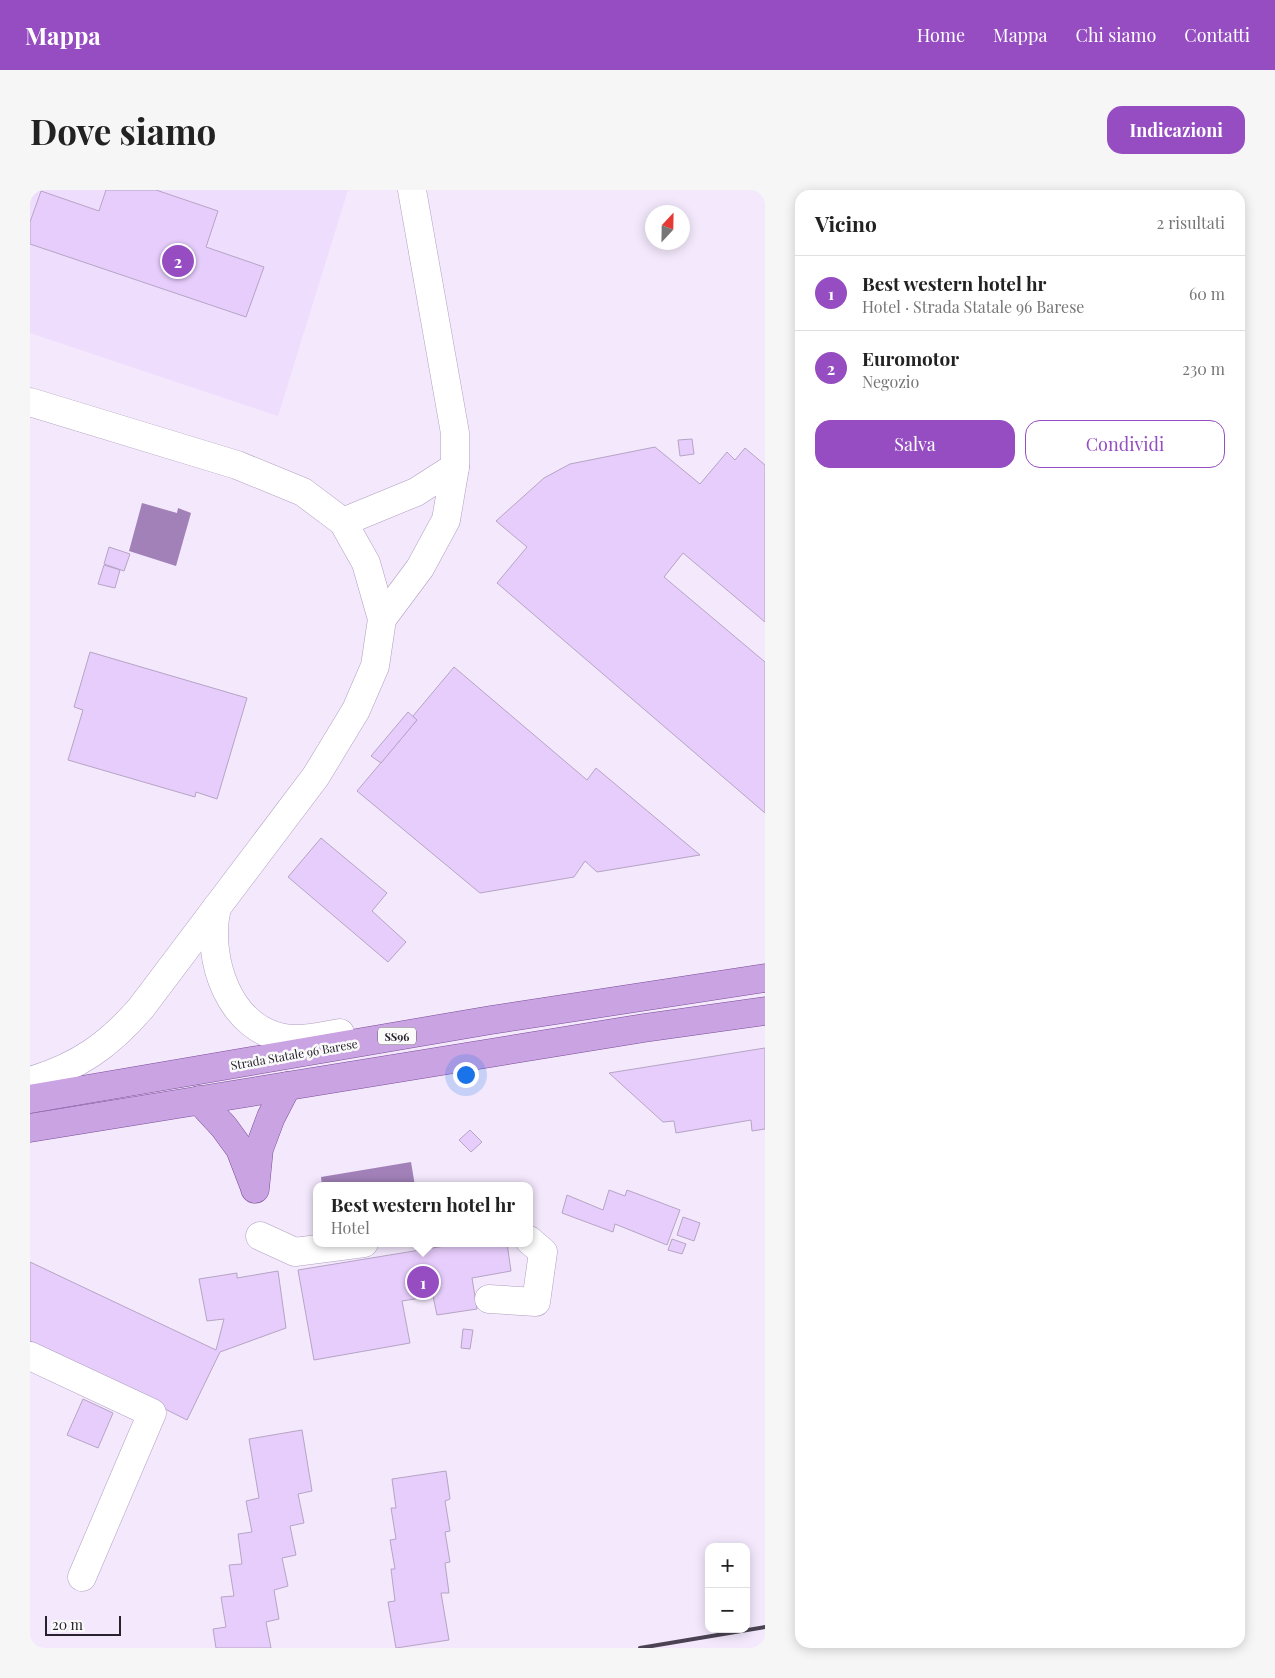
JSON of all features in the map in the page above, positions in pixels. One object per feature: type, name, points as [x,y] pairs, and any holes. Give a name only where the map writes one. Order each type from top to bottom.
[{"type":"main road","name":"Strada Statale 96 Barese","points":[[30,1099],[491,1020],[765,978]]},
{"type":"main road","points":[[30,1128],[644,1028],[765,1011]]},
{"type":"main road","points":[[198,1100],[224,1127],[240,1149],[255,1189],[259,1149],[271,1117],[287,1086]]},
{"type":"street","points":[[382,619],[420,568],[446,520],[455,467],[455,433],[412,190]]},
{"type":"street","points":[[30,402],[237,466],[303,492],[343,522],[366,563],[382,619],[375,666],[356,710],[316,776],[141,1008],[119,1033],[72,1067],[30,1081]]},
{"type":"street","points":[[343,522],[416,492],[455,467]]},
{"type":"street","points":[[218,906],[214,922],[213,944],[220,978],[231,1000],[250,1021],[270,1032],[290,1039],[317,1038],[422,1018],[491,1020]]},
{"type":"street","points":[[260,1236],[295,1252],[333,1247]]},
{"type":"street","points":[[489,1299],[536,1302],[543,1252],[533,1243]]},
{"type":"street","points":[[30,1356],[152,1413],[82,1577]]},
{"type":"shaded area","points":[[30,190],[348,190],[278,416],[30,333]]},
{"type":"shaded area","points":[[142,503],[177,513],[178,508],[191,513],[176,566],[129,551]]},
{"type":"shaded area","points":[[411,1162],[414,1182],[322,1182],[321,1177]]},
{"type":"building","points":[[106,190],[156,190],[218,211],[206,247],[264,267],[246,317],[30,244],[30,222],[41,191],[99,211]]},
{"type":"building","points":[[692,439],[694,454],[680,456],[678,440]]},
{"type":"building","points":[[655,447],[700,484],[727,452],[735,460],[745,448],[765,465],[765,622],[683,553],[664,577],[765,662],[765,813],[497,583],[527,547],[496,521],[544,478],[570,464]]},
{"type":"building","points":[[109,547],[130,554],[124,571],[104,564]]},
{"type":"building","points":[[104,565],[120,570],[115,588],[98,584]]},
{"type":"building","points":[[90,652],[247,698],[217,799],[196,792],[195,797],[68,760],[83,710],[74,707]]},
{"type":"building","points":[[454,667],[587,780],[596,768],[700,855],[597,872],[585,861],[574,877],[480,893],[357,791],[417,720],[413,716]]},
{"type":"building","points":[[408,712],[417,720],[381,763],[371,756]]},
{"type":"building","points":[[321,838],[387,893],[372,911],[406,942],[388,962],[288,877]]},
{"type":"building","points":[[765,1048],[765,1129],[752,1131],[751,1120],[676,1133],[674,1121],[663,1122],[609,1073]]},
{"type":"building","points":[[470,1130],[482,1142],[471,1152],[459,1140]]},
{"type":"building","points":[[609,1190],[625,1196],[627,1190],[680,1210],[667,1245],[615,1224],[613,1232],[562,1213],[567,1195],[603,1210]]},
{"type":"building","points":[[683,1217],[700,1223],[694,1241],[677,1235]]},
{"type":"building","points":[[672,1239],[686,1244],[682,1254],[668,1250]]},
{"type":"building","points":[[439,1247],[508,1247],[511,1271],[472,1278],[477,1309],[437,1315],[433,1296],[402,1301],[410,1343],[314,1360],[298,1270]]},
{"type":"building","points":[[30,1262],[216,1350],[224,1319],[207,1321],[199,1279],[237,1273],[237,1278],[278,1271],[286,1328],[220,1352],[187,1420],[30,1341]]},
{"type":"building","points":[[463,1329],[473,1330],[470,1349],[461,1348]]},
{"type":"building","points":[[83,1399],[113,1413],[98,1448],[67,1435]]},
{"type":"building","points":[[302,1430],[312,1491],[298,1494],[304,1523],[290,1526],[296,1555],[282,1558],[288,1586],[274,1590],[279,1619],[266,1622],[271,1648],[216,1648],[213,1629],[226,1627],[221,1597],[234,1596],[229,1565],[242,1564],[238,1534],[252,1532],[246,1501],[259,1498],[249,1439]]},
{"type":"building","points":[[446,1471],[450,1499],[445,1501],[450,1531],[445,1532],[450,1562],[445,1563],[449,1593],[441,1593],[449,1640],[396,1648],[388,1602],[395,1601],[391,1569],[395,1569],[390,1540],[396,1539],[391,1508],[396,1508],[392,1479]]},
{"type":"railway","points":[[640,1648],[765,1627]]},
{"type":"place","name":"Euromotor","points":[[178,261]]},
{"type":"place","name":"Best western hotel hr","points":[[423,1282]]}]
